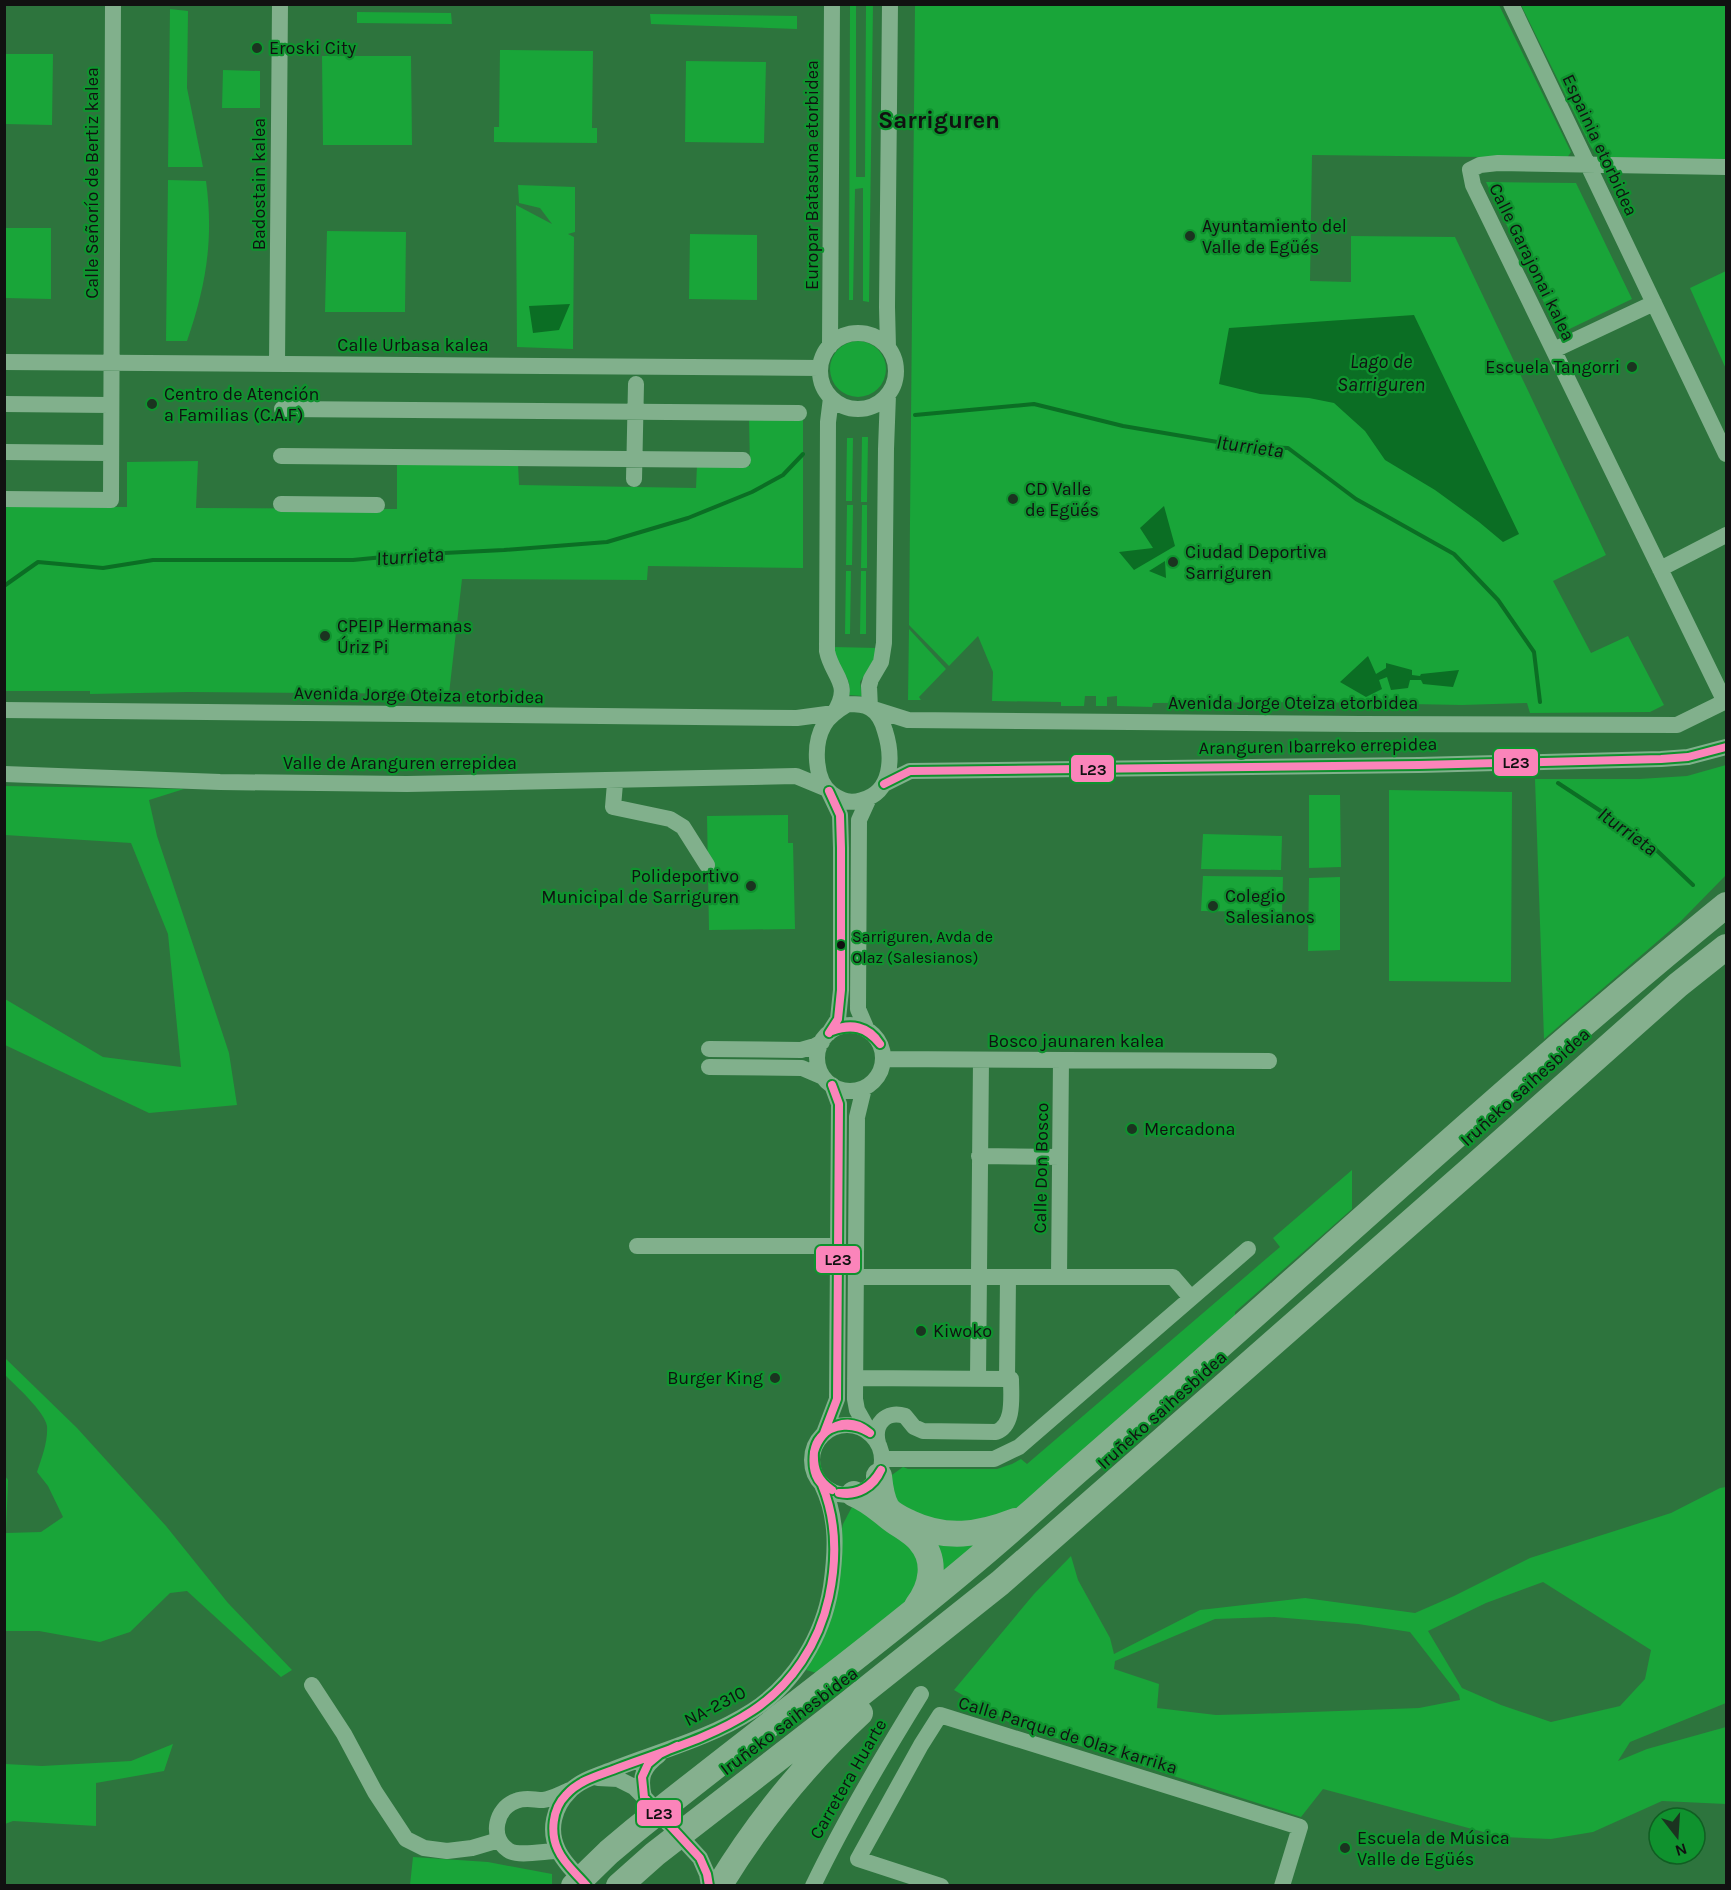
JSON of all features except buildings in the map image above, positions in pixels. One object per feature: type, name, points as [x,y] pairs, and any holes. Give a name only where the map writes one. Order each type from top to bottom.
[{"type":"highway","points":[[1666,953],[1676,938],[1726,892]]},
{"type":"highway","points":[[574,1886],[609,1852],[643,1824],[906,1617],[1027,1516],[1560,1044],[1726,905]]},
{"type":"highway","name":"Iruñeko saihesbidea","points":[[582,1886],[606,1863],[858,1669],[1008,1546],[1616,1004],[1726,916]]},
{"type":"highway","name":"Iruñeko saihesbidea","points":[[619,1886],[654,1854],[1000,1583],[1678,985],[1726,947]]},
{"type":"highway","points":[[1471,1169],[1505,1150],[1705,979],[1726,967]]},
{"type":"highway","points":[[878,1453],[882,1498],[888,1509],[899,1518],[935,1533],[954,1534],[976,1533],[1027,1516]]},
{"type":"highway","points":[[853,1494],[873,1504],[914,1535],[928,1553],[931,1570],[929,1585],[924,1598],[906,1617]]},
{"type":"highway","points":[[719,1886],[742,1847],[775,1805],[837,1735],[896,1679],[963,1626],[1000,1583]]},
{"type":"street","name":"Calle Señorío de Bertiz kalea","points":[[4,499],[111,500],[113,4]]},
{"type":"street","name":"Badostain kalea","points":[[277,364],[280,4]]},
{"type":"street","name":"Europar Batasuna etorbidea","points":[[830,346],[832,4]]},
{"type":"street","points":[[888,348],[890,4]]},
{"type":"street","name":"Espainia etorbidea","points":[[1511,4],[1726,454]]},
{"type":"street","name":"Calle Garajonai kalea","points":[[1726,167],[1498,164],[1480,165],[1470,170],[1473,185],[1726,701]]},
{"type":"street","points":[[1554,350],[1654,303]]},
{"type":"street","points":[[860,333],[871,335],[888,348],[894,359],[896,371],[894,384],[879,403],[867,408],[854,409],[831,398],[821,379],[820,368],[830,346],[849,334],[860,333]]},
{"type":"street","name":"Calle Urbasa kalea","points":[[4,362],[820,368]]},
{"type":"street","points":[[634,479],[636,384]]},
{"type":"street","points":[[870,708],[869,686],[881,662],[884,643],[885,449],[888,394]]},
{"type":"street","points":[[831,398],[828,422],[826,643],[828,659],[842,686],[838,706],[824,725],[817,753],[796,776],[827,789],[847,802],[870,798],[878,793],[888,776],[890,748],[898,726],[908,720]]},
{"type":"street","points":[[4,404],[110,405]]},
{"type":"street","points":[[282,409],[799,413]]},
{"type":"street","points":[[4,452],[110,453]]},
{"type":"street","points":[[281,456],[743,460]]},
{"type":"street","points":[[281,504],[377,505]]},
{"type":"street","points":[[1660,569],[1726,535]]},
{"type":"street","name":"Avenida Jorge Oteiza etorbidea","points":[[870,708],[908,720],[1677,725],[1726,701]]},
{"type":"street","points":[[834,713],[848,704],[858,704],[870,708],[883,723],[890,748],[910,771],[884,784]]},
{"type":"street","name":"Avenida Jorge Oteiza etorbidea","points":[[4,710],[797,718],[834,713]]},
{"type":"street","points":[[797,718],[815,732],[817,753],[827,789],[840,815],[842,848],[841,990],[838,1019],[818,1053],[818,1064],[839,1104],[837,1399],[824,1432],[817,1442],[812,1464],[829,1498],[835,1524]]},
{"type":"street","name":"Aranguren Ibarreko errepidea","points":[[910,771],[1661,759],[1688,757],[1726,747]]},
{"type":"street","name":"Valle de Aranguren errepidea","points":[[4,774],[337,784],[446,784],[796,776]]},
{"type":"street","points":[[613,780],[615,783],[613,807],[670,819],[683,827],[707,865]]},
{"type":"street","points":[[867,1030],[858,1009],[859,888],[860,820],[870,798]]},
{"type":"street","points":[[709,1049],[801,1050],[814,1046],[837,1028],[857,1026],[874,1035],[879,1042],[883,1059],[878,1077],[864,1088],[853,1091],[842,1090],[802,1068],[709,1067]]},
{"type":"street","name":"Bosco jaunaren kalea","points":[[883,1059],[1269,1061]]},
{"type":"street","points":[[978,1379],[981,1060]]},
{"type":"street","name":"Calle Don Bosco","points":[[1059,1277],[1061,1060]]},
{"type":"street","points":[[864,1088],[857,1117],[856,1410],[878,1453]]},
{"type":"street","points":[[979,1156],[1060,1157]]},
{"type":"street","points":[[637,1246],[838,1246]]},
{"type":"street","points":[[878,1453],[937,1460],[994,1459],[1018,1446],[1248,1249]]},
{"type":"street","points":[[856,1277],[1173,1277],[1191,1298]]},
{"type":"street","points":[[1007,1379],[1008,1277]]},
{"type":"street","points":[[822,1485],[838,1494],[853,1494],[873,1484],[878,1453],[876,1436],[878,1425],[881,1420],[890,1415],[905,1416],[914,1427],[923,1431],[996,1432],[1008,1422],[1011,1379],[855,1378]]},
{"type":"street","points":[[824,1432],[842,1425],[862,1427],[878,1453]]},
{"type":"street","points":[[1003,1428],[1018,1446]]},
{"type":"street","points":[[835,1524],[839,1513],[853,1494]]},
{"type":"street","name":"NA-2310","points":[[665,1751],[753,1710],[786,1683],[817,1636],[826,1608],[833,1574],[835,1524]]},
{"type":"street","points":[[312,1684],[344,1734],[375,1792],[406,1839],[424,1848],[447,1851],[472,1848],[499,1840]]},
{"type":"street","name":"Carretera Huarte","points":[[813,1886],[839,1831],[878,1762],[921,1694]]},
{"type":"street","name":"Calle Parque de Olaz karrika","points":[[941,1886],[858,1859],[940,1715],[1300,1827],[1282,1886]]},
{"type":"street","points":[[558,1851],[520,1854],[507,1850],[499,1840],[496,1824],[502,1811],[515,1801],[532,1798],[544,1800],[646,1756],[665,1751]]},
{"type":"street","points":[[644,1797],[642,1772],[650,1762],[665,1751]]},
{"type":"street","points":[[587,1886],[558,1851],[553,1835],[554,1818],[560,1803],[578,1786],[602,1778],[618,1779],[634,1787],[644,1797],[700,1858],[708,1874],[709,1886]]},
{"type":"shaded area","points":[[850,5],[856,5],[856,177],[865,177],[866,5],[873,5],[869,302],[863,301],[863,188],[855,189],[853,300],[849,300]]},
{"type":"shaded area","points":[[915,5],[1499,5],[1571,152],[1567,158],[1312,155],[1310,281],[1351,282],[1351,236],[1455,237],[1606,555],[1553,581],[1591,653],[1628,636],[1664,705],[1650,712],[1530,713],[1527,703],[1462,705],[1308,702],[1153,703],[1152,707],[1117,706],[1117,696],[1107,697],[1107,706],[1096,706],[1096,696],[1085,696],[1084,706],[1061,706],[1061,702],[992,701],[993,672],[978,636],[949,666],[909,625]]},
{"type":"shaded area","points":[[1521,5],[1726,5],[1726,159],[1600,158],[1591,147]]},
{"type":"shaded area","points":[[170,9],[188,11],[187,88],[203,167],[168,167]]},
{"type":"shaded area","points":[[357,12],[451,13],[452,24],[357,23]]},
{"type":"shaded area","points":[[650,14],[797,16],[797,29],[651,24]]},
{"type":"shaded area","points":[[500,50],[593,51],[592,128],[597,128],[597,143],[494,142],[494,127],[499,127]]},
{"type":"shaded area","points":[[5,54],[53,54],[52,125],[5,124]]},
{"type":"shaded area","points":[[322,56],[411,56],[412,145],[323,145]]},
{"type":"shaded area","points":[[686,61],[766,62],[764,143],[685,142]]},
{"type":"shaded area","points":[[223,70],[260,71],[260,108],[222,108]]},
{"type":"shaded area","points":[[168,180],[206,181],[209,223],[207,262],[199,301],[187,341],[166,341]]},
{"type":"shaded area","points":[[1486,182],[1576,183],[1632,299],[1559,334]]},
{"type":"shaded area","points":[[518,185],[575,187],[575,232],[568,234],[574,237],[573,349],[517,347],[516,205],[552,224],[540,208],[519,203]]},
{"type":"shaded area","points":[[5,228],[51,228],[51,299],[5,298]]},
{"type":"shaded area","points":[[327,231],[406,232],[405,312],[325,312]]},
{"type":"shaded area","points":[[690,234],[757,235],[757,300],[689,299]]},
{"type":"shaded area","points":[[1726,271],[1726,369],[1690,288]]},
{"type":"shaded area","points":[[858,341],[873,346],[881,354],[886,369],[881,384],[873,392],[858,397],[843,392],[835,384],[830,369],[835,354],[843,346]]},
{"type":"shaded area","points":[[749,418],[803,419],[803,568],[648,566],[647,580],[462,579],[449,694],[188,692],[90,694],[90,691],[5,691],[5,506],[127,507],[127,462],[198,461],[196,508],[397,509],[397,461],[518,463],[519,485],[696,488],[697,465],[750,466]]},
{"type":"shaded area","points":[[862,437],[868,437],[867,502],[861,502]]},
{"type":"shaded area","points":[[847,438],[853,438],[852,501],[846,501]]},
{"type":"shaded area","points":[[847,505],[853,505],[852,565],[846,565]]},
{"type":"shaded area","points":[[862,505],[867,505],[867,568],[861,568]]},
{"type":"shaded area","points":[[846,571],[851,571],[850,634],[845,634]]},
{"type":"shaded area","points":[[861,571],[866,571],[866,634],[860,634]]},
{"type":"shaded area","points":[[909,629],[946,669],[919,697],[921,700],[908,700]]},
{"type":"shaded area","points":[[833,647],[878,648],[878,653],[860,682],[862,696],[849,695],[848,681]]},
{"type":"shaded area","points":[[1726,765],[1726,875],[1680,922],[1544,1039],[1535,779],[1639,779],[1687,776]]},
{"type":"shaded area","points":[[4,786],[184,789],[149,800],[157,836],[229,1053],[237,1105],[149,1113],[5,1045],[5,999],[103,1057],[181,1067],[168,934],[131,843],[5,835]]},
{"type":"shaded area","points":[[1389,790],[1512,792],[1511,982],[1389,981]]},
{"type":"shaded area","points":[[1309,795],[1340,795],[1341,867],[1309,868]]},
{"type":"shaded area","name":"Polideportivo Municipal de Sarriguren","points":[[788,815],[788,843],[793,843],[795,929],[709,930],[707,816]]},
{"type":"shaded area","points":[[1203,834],[1282,836],[1281,870],[1201,869]]},
{"type":"shaded area","points":[[1203,876],[1283,877],[1282,912],[1201,911]]},
{"type":"shaded area","points":[[1340,877],[1340,950],[1308,951],[1309,878]]},
{"type":"shaded area","points":[[1352,1170],[1352,1209],[1235,1312],[1235,1321],[1016,1511],[991,1523],[929,1523],[889,1497],[889,1477],[903,1467],[908,1469],[997,1469],[1021,1459],[1027,1464],[1280,1247],[1273,1238]]},
{"type":"shaded area","points":[[5,1358],[77,1428],[166,1526],[228,1603],[292,1670],[281,1677],[187,1591],[170,1593],[130,1632],[100,1642],[39,1631],[5,1631],[5,1476],[8,1480],[6,1533],[41,1532],[63,1517],[48,1486],[37,1472],[47,1438],[45,1420],[29,1399],[5,1375]]},
{"type":"shaded area","points":[[1726,1487],[1726,1703],[1630,1742],[1618,1761],[1647,1749],[1726,1727],[1726,1804],[1662,1801],[1593,1832],[1551,1839],[1502,1837],[1323,1789],[1301,1817],[1012,1724],[954,1690],[1034,1594],[1071,1556],[1078,1580],[1110,1638],[1114,1654],[1200,1610],[1305,1598],[1415,1613],[1530,1558],[1671,1513]],"holes":[[[1543,1582],[1651,1650],[1645,1679],[1620,1706],[1551,1722],[1501,1705],[1462,1688],[1428,1631],[1486,1603]],[[1274,1617],[1358,1624],[1410,1632],[1459,1695],[1460,1700],[1419,1708],[1216,1715],[1157,1708],[1159,1684],[1114,1669],[1115,1661],[1215,1619]]]},
{"type":"shaded area","points":[[853,1505],[918,1547],[918,1593],[820,1674],[806,1670],[810,1663],[843,1524]]},
{"type":"shaded area","points":[[935,1537],[983,1538],[936,1578]]},
{"type":"shaded area","points":[[173,1744],[164,1771],[96,1783],[96,1826],[13,1821],[5,1824],[5,1764],[42,1766],[131,1761]]},
{"type":"shaded area","points":[[413,1857],[488,1862],[552,1874],[552,1885],[410,1885]]},
{"type":"water","points":[[570,304],[559,330],[533,333],[529,306]]},
{"type":"water","name":"Lago de Sarriguren","points":[[1414,315],[1519,534],[1503,542],[1435,490],[1385,460],[1365,431],[1334,403],[1309,398],[1260,394],[1219,384],[1229,328]]},
{"type":"water","points":[[1164,506],[1175,546],[1134,570],[1119,552],[1153,548],[1140,528]]},
{"type":"water","points":[[1165,561],[1166,578],[1149,571]]},
{"type":"water","points":[[1368,656],[1376,674],[1386,668],[1386,663],[1412,670],[1412,675],[1420,676],[1421,674],[1459,670],[1453,687],[1423,684],[1421,680],[1410,680],[1408,688],[1391,690],[1387,677],[1379,680],[1382,689],[1366,697],[1340,682]]},
{"type":"waterway","name":"Iturrieta","points":[[915,415],[1034,404],[1123,426],[1241,446],[1288,448],[1356,499],[1454,554],[1498,600],[1534,652],[1540,702]]},
{"type":"waterway","name":"Iturrieta","points":[[4,586],[38,562],[103,568],[153,560],[353,560],[607,542],[688,518],[752,492],[783,475],[803,454]]},
{"type":"waterway","name":"Iturrieta","points":[[1558,783],[1648,842],[1693,885]]},
{"type":"transit line","name":"L23","points":[[884,784],[910,771],[1419,765],[1661,759],[1688,757],[1726,747]]},
{"type":"transit line","name":"L23","points":[[829,791],[840,815],[841,848],[841,990],[838,1019],[829,1033]]},
{"type":"transit line","name":"L23","points":[[832,1031],[852,1026],[859,1027],[870,1033],[880,1044]]},
{"type":"transit line","name":"L23","points":[[832,1031],[858,1028],[875,1038],[880,1044]]},
{"type":"transit line","name":"L23","points":[[824,1433],[837,1399],[839,1104],[832,1085]]},
{"type":"transit line","name":"L23","points":[[814,1452],[823,1435],[837,1426],[853,1424],[870,1433]]},
{"type":"transit line","name":"L23","points":[[814,1452],[820,1438],[831,1429],[851,1426],[870,1433]]},
{"type":"transit line","name":"L23","points":[[814,1452],[817,1474],[832,1490]]},
{"type":"transit line","name":"L23","points":[[814,1452],[818,1480],[832,1490]]},
{"type":"transit line","name":"L23","points":[[839,1493],[864,1488],[881,1470]]},
{"type":"transit line","name":"L23","points":[[839,1493],[846,1494],[864,1489],[874,1481],[881,1470]]},
{"type":"transit line","name":"L23","points":[[587,1886],[564,1860],[555,1843],[553,1829],[555,1814],[566,1795],[577,1785],[590,1778],[686,1743],[736,1721],[780,1689],[802,1662],[824,1614],[833,1569],[833,1526],[822,1485]]},
{"type":"transit line","name":"L23","points":[[677,1746],[660,1754],[648,1764],[642,1777],[644,1797],[700,1858],[709,1886]]},
{"type":"place","name":"Eroski City","points":[[257,48]]},
{"type":"place","name":"Ayuntamiento del Valle de Egüés","points":[[1190,236]]},
{"type":"place","name":"Escuela Tangorri","points":[[1632,367]]},
{"type":"place","name":"Centro de Atención a Familias (C.A.F)","points":[[152,404]]},
{"type":"place","name":"CD Valle de Egüés","points":[[1013,499]]},
{"type":"place","name":"Ciudad Deportiva Sarriguren","points":[[1173,562]]},
{"type":"place","name":"CPEIP Hermanas Úriz Pi","points":[[325,636]]},
{"type":"place","name":"Polideportivo Municipal de Sarriguren","points":[[751,886]]},
{"type":"place","name":"Colegio Salesianos","points":[[1213,906]]},
{"type":"place","name":"Sarriguren, Avda de Olaz (Salesianos)","points":[[841,945]]},
{"type":"place","name":"Mercadona","points":[[1132,1129]]},
{"type":"place","name":"Kiwoko","points":[[921,1331]]},
{"type":"place","name":"Burger King","points":[[775,1378]]},
{"type":"place","name":"Escuela de Música Valle de Egüés","points":[[1345,1848]]},
{"type":"district","name":"Sarriguren","points":[[939,120]]}]
